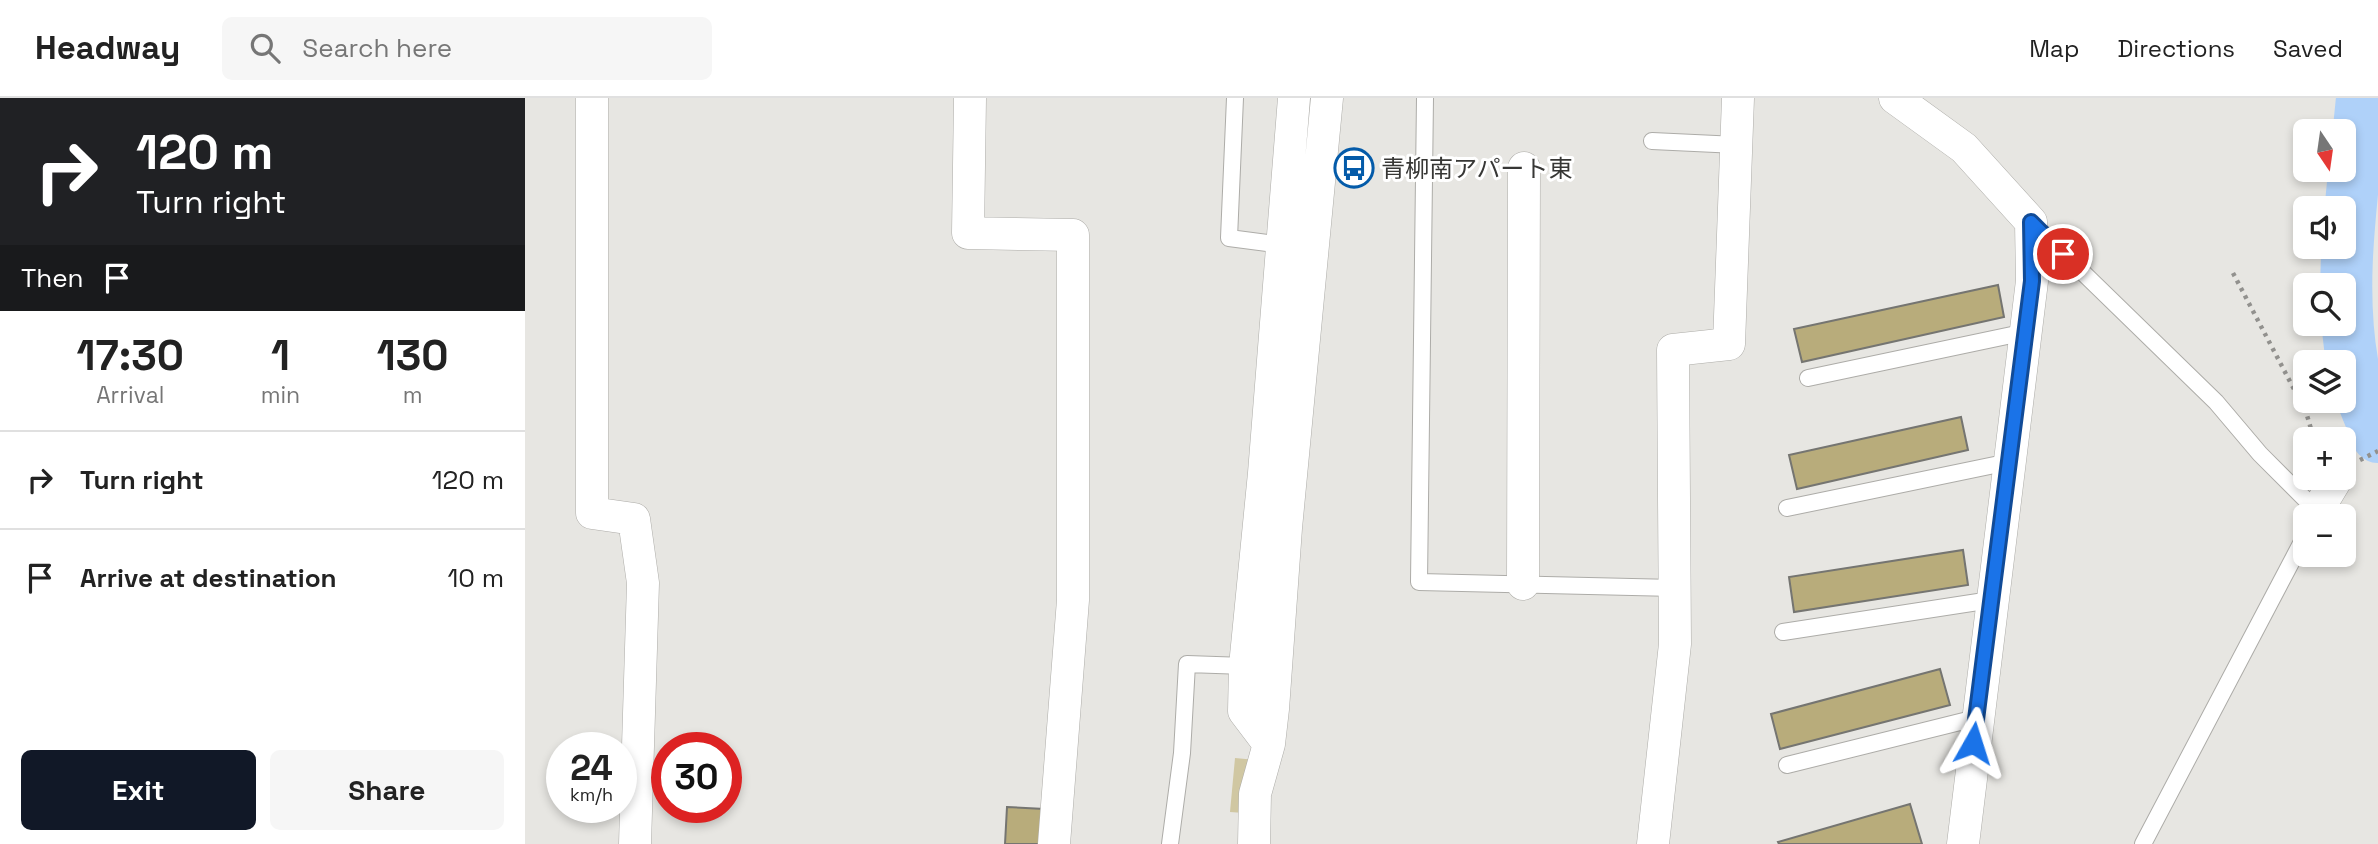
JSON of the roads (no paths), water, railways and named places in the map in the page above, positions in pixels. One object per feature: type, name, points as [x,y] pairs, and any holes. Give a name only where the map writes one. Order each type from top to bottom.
[{"type":"street","points":[[591,98],[592,513],[634,519],[643,583],[635,844]]},
{"type":"street","points":[[969,98],[968,233],[1073,235],[1073,600],[1054,844]]},
{"type":"street","points":[[1254,844],[1255,794],[1269,744],[1282,245],[1294,98]]},
{"type":"street","points":[[1269,744],[1244,711],[1245,666],[1278,475],[1327,98]]},
{"type":"street","points":[[1653,844],[1675,644],[1673,350],[1729,344],[1738,98]]},
{"type":"street","points":[[1895,98],[1964,148],[2031,222],[2034,256],[2026,332],[1976,718],[1963,844]]},
{"type":"street","points":[[1523,584],[1524,168]]},
{"type":"lane","points":[[1235,98],[1229,238],[1282,245]]},
{"type":"lane","points":[[1425,98],[1419,582],[1675,588]]},
{"type":"lane","points":[[1652,141],[1737,145]]},
{"type":"lane","points":[[2031,222],[2216,402],[2299,504]]},
{"type":"lane","points":[[1808,378],[2026,332]]},
{"type":"lane","points":[[1787,508],[2009,462]]},
{"type":"lane","points":[[2143,844],[2293,557]]},
{"type":"lane","points":[[1783,632],[1991,600]]},
{"type":"lane","points":[[1170,844],[1182,753],[1187,664],[1245,666]]},
{"type":"lane","points":[[1787,765],[1976,718]]},
{"type":"waterway","points":[[2362,98],[2348,235],[2347,304],[2354,372],[2378,437]]},
{"type":"place","name":"青柳南アパート東","points":[[1354,168]]}]
